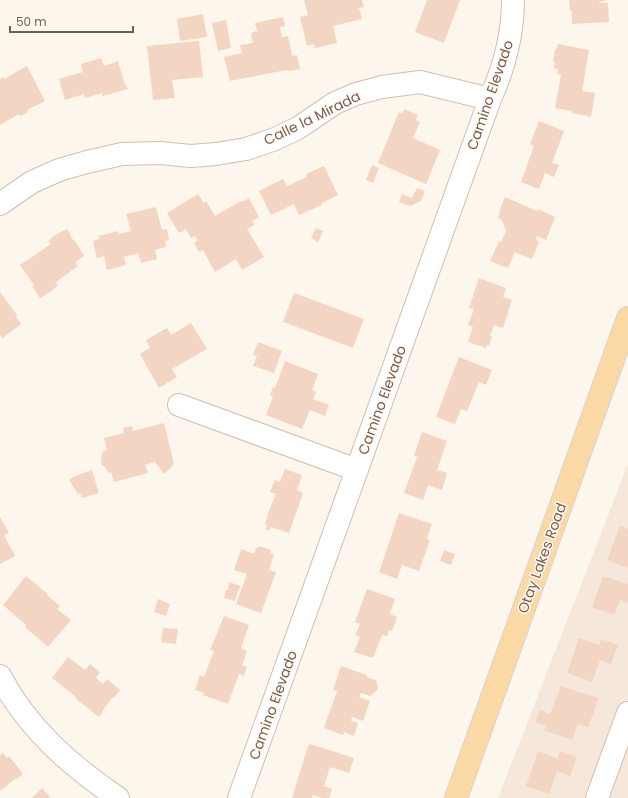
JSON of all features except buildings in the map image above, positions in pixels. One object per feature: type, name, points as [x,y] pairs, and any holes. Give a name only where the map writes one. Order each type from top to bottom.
[{"type":"main road","name":"Otay Lakes Road","points":[[456,798],[628,318]]},
{"type":"street","name":"Camino Elevado","points":[[239,798],[490,99],[498,82],[508,48],[513,16],[513,0]]},
{"type":"street","name":"Calle la Mirada","points":[[0,204],[32,182],[59,170],[122,154],[191,156],[246,149],[275,139],[298,128],[335,103],[356,94],[382,86],[420,82],[490,99]]},
{"type":"street","points":[[179,405],[357,470]]},
{"type":"street","points":[[0,676],[22,711],[52,745],[78,769],[118,798]]},
{"type":"street","points":[[597,798],[628,713]]},
{"type":"shaded area","points":[[628,464],[628,798],[498,798]]}]
